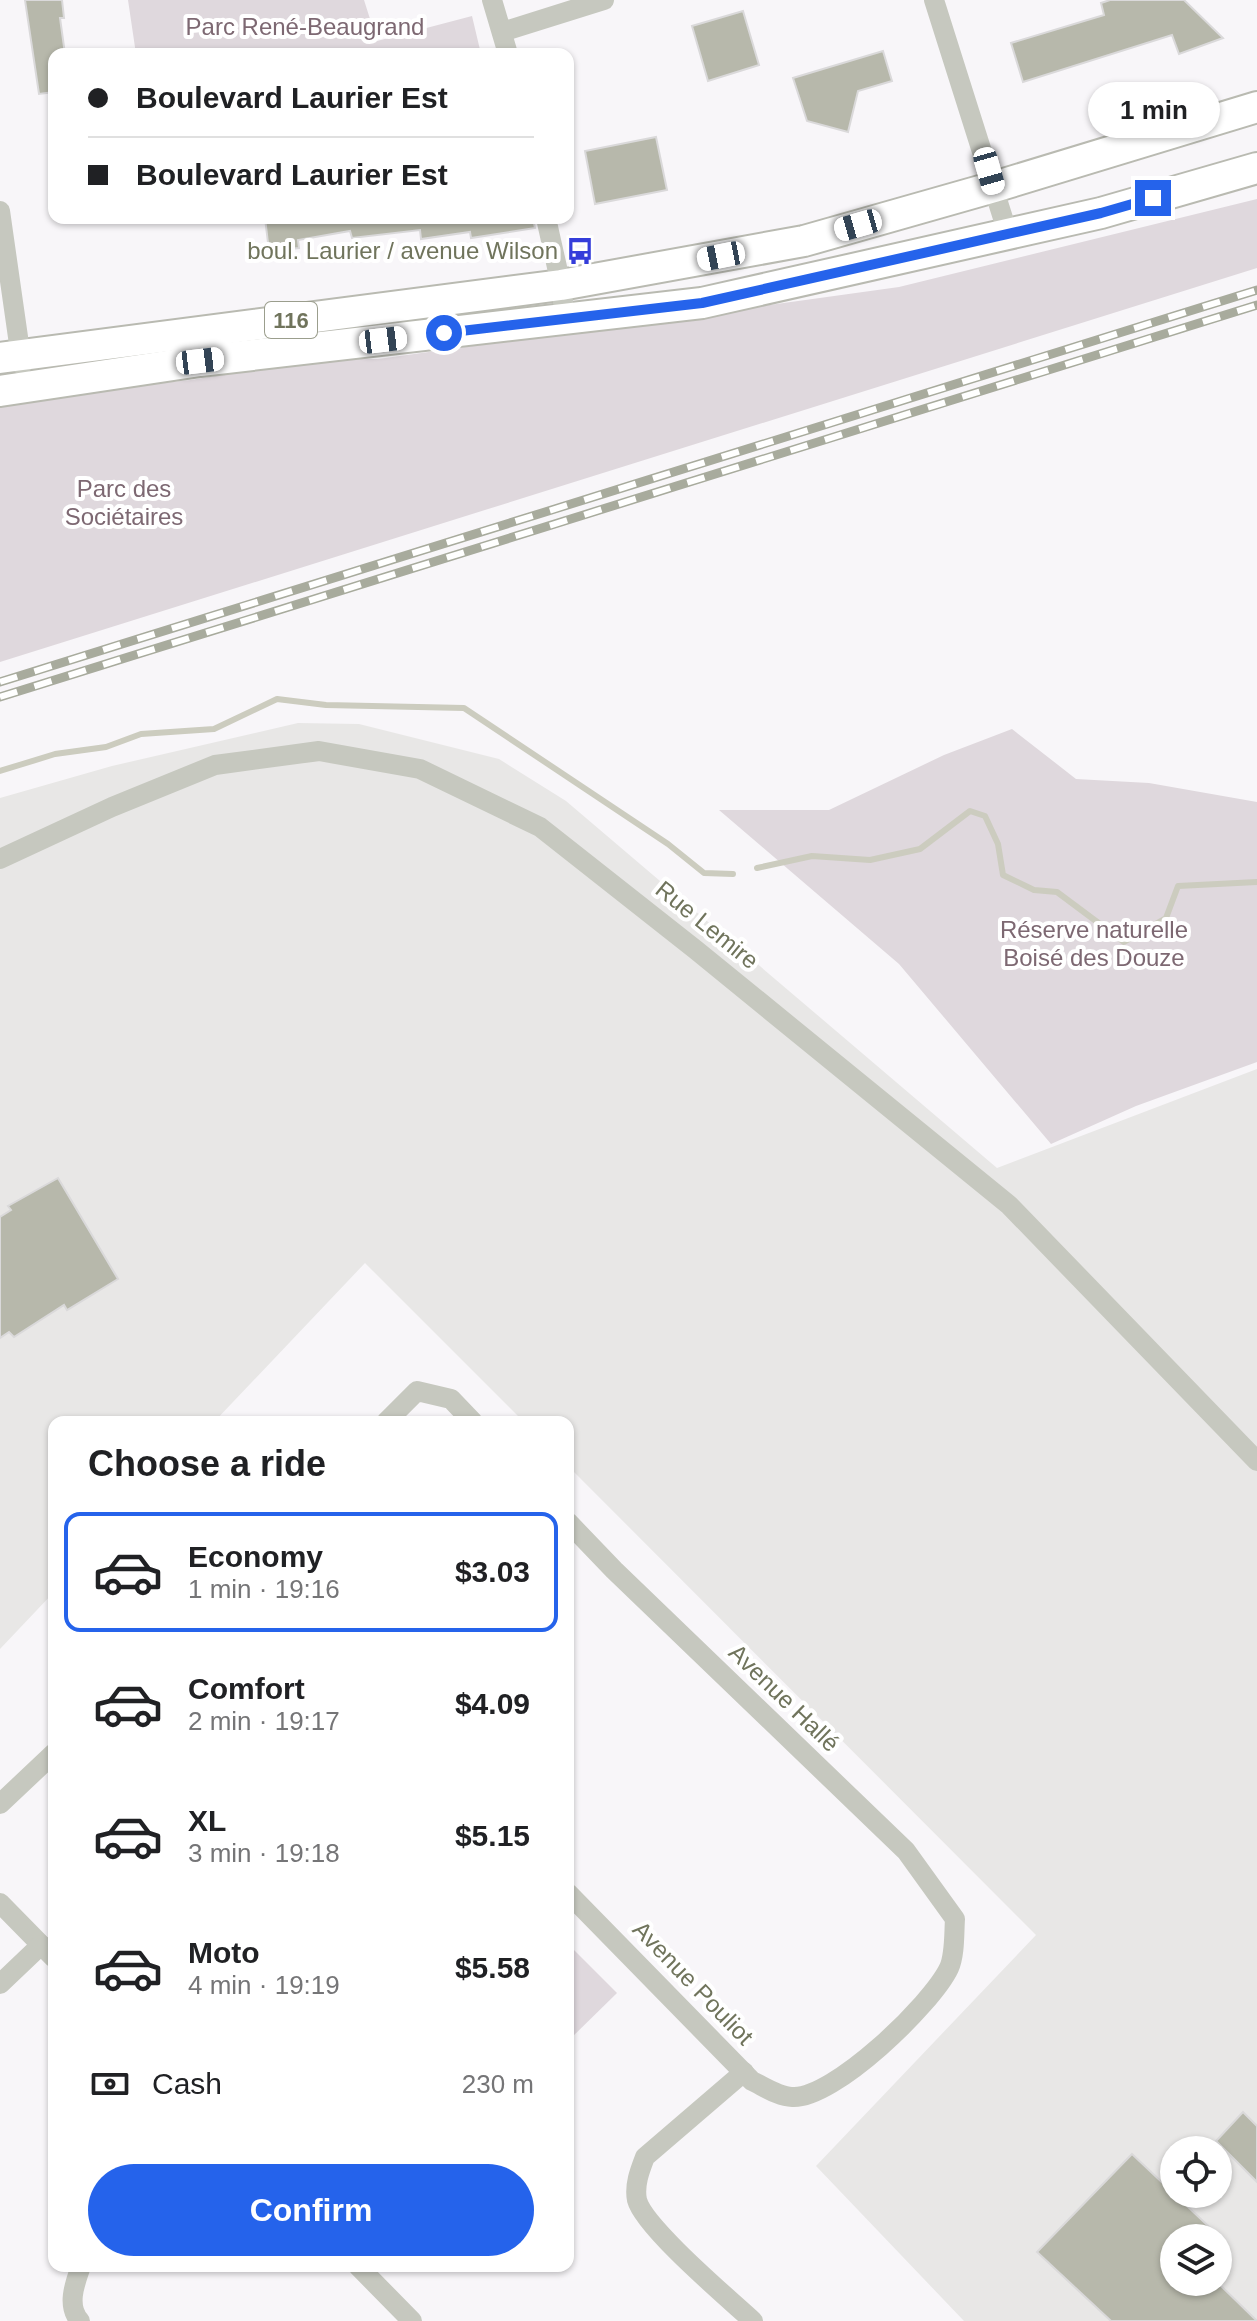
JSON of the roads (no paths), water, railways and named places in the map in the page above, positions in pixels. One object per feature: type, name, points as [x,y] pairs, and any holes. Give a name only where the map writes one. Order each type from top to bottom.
[{"type":"main road","name":"116","points":[[10,357],[561,285],[804,241],[1257,107]]},
{"type":"main road","name":"116","points":[[13,389],[200,361],[702,303],[1101,213],[1257,168]]},
{"type":"street","points":[[492,0],[506,48]]},
{"type":"street","points":[[502,32],[604,0]]},
{"type":"street","points":[[934,0],[1008,234]]},
{"type":"street","points":[[0,211],[13,389]]},
{"type":"street","points":[[547,224],[565,319]]},
{"type":"street","name":"Rue Lemire","points":[[0,859],[112,807],[215,765],[319,751],[420,769],[434,775],[540,827],[1009,1205],[1257,1461]]},
{"type":"street","points":[[392,1416],[417,1391],[451,1399],[467,1416]]},
{"type":"street","name":"Avenue Hallé","points":[[574,1528],[906,1851],[955,1919],[950,1966],[921,2007],[856,2068],[812,2095],[790,2098]]},
{"type":"street","points":[[0,1804],[48,1759]]},
{"type":"street","name":"Avenue Pouliot","points":[[574,1899],[752,2081],[790,2098]]},
{"type":"street","points":[[0,1903],[47,1952],[0,1984]]},
{"type":"street","points":[[744,2072],[645,2157],[638,2177],[637,2199],[649,2223],[753,2321]]},
{"type":"street","points":[[79,2272],[72,2293],[75,2315],[80,2321]]},
{"type":"street","points":[[364,2272],[412,2321]]},
{"type":"waterway","points":[[0,771],[55,754],[106,747],[141,734],[214,729],[277,699],[326,705],[464,708],[668,844],[704,873],[733,874]]},
{"type":"waterway","points":[[757,868],[812,856],[870,860],[920,849],[970,811],[985,816],[998,844],[1003,875],[1034,890],[1057,892],[1124,942],[1166,918],[1178,886],[1257,882]]},
{"type":"railway","points":[[0,682],[1257,290]]},
{"type":"railway","points":[[0,697],[1257,305]]},
{"type":"place","name":"boul. Laurier / avenue Wilson","points":[[580,251]]},
{"type":"park label","name":"Parc René-Beaugrand","points":[[305,27]]},
{"type":"park label","name":"Parc des Sociétaires","points":[[124,503]]},
{"type":"park label","name":"Réserve naturelle Boisé des Douze","points":[[1094,944]]}]
